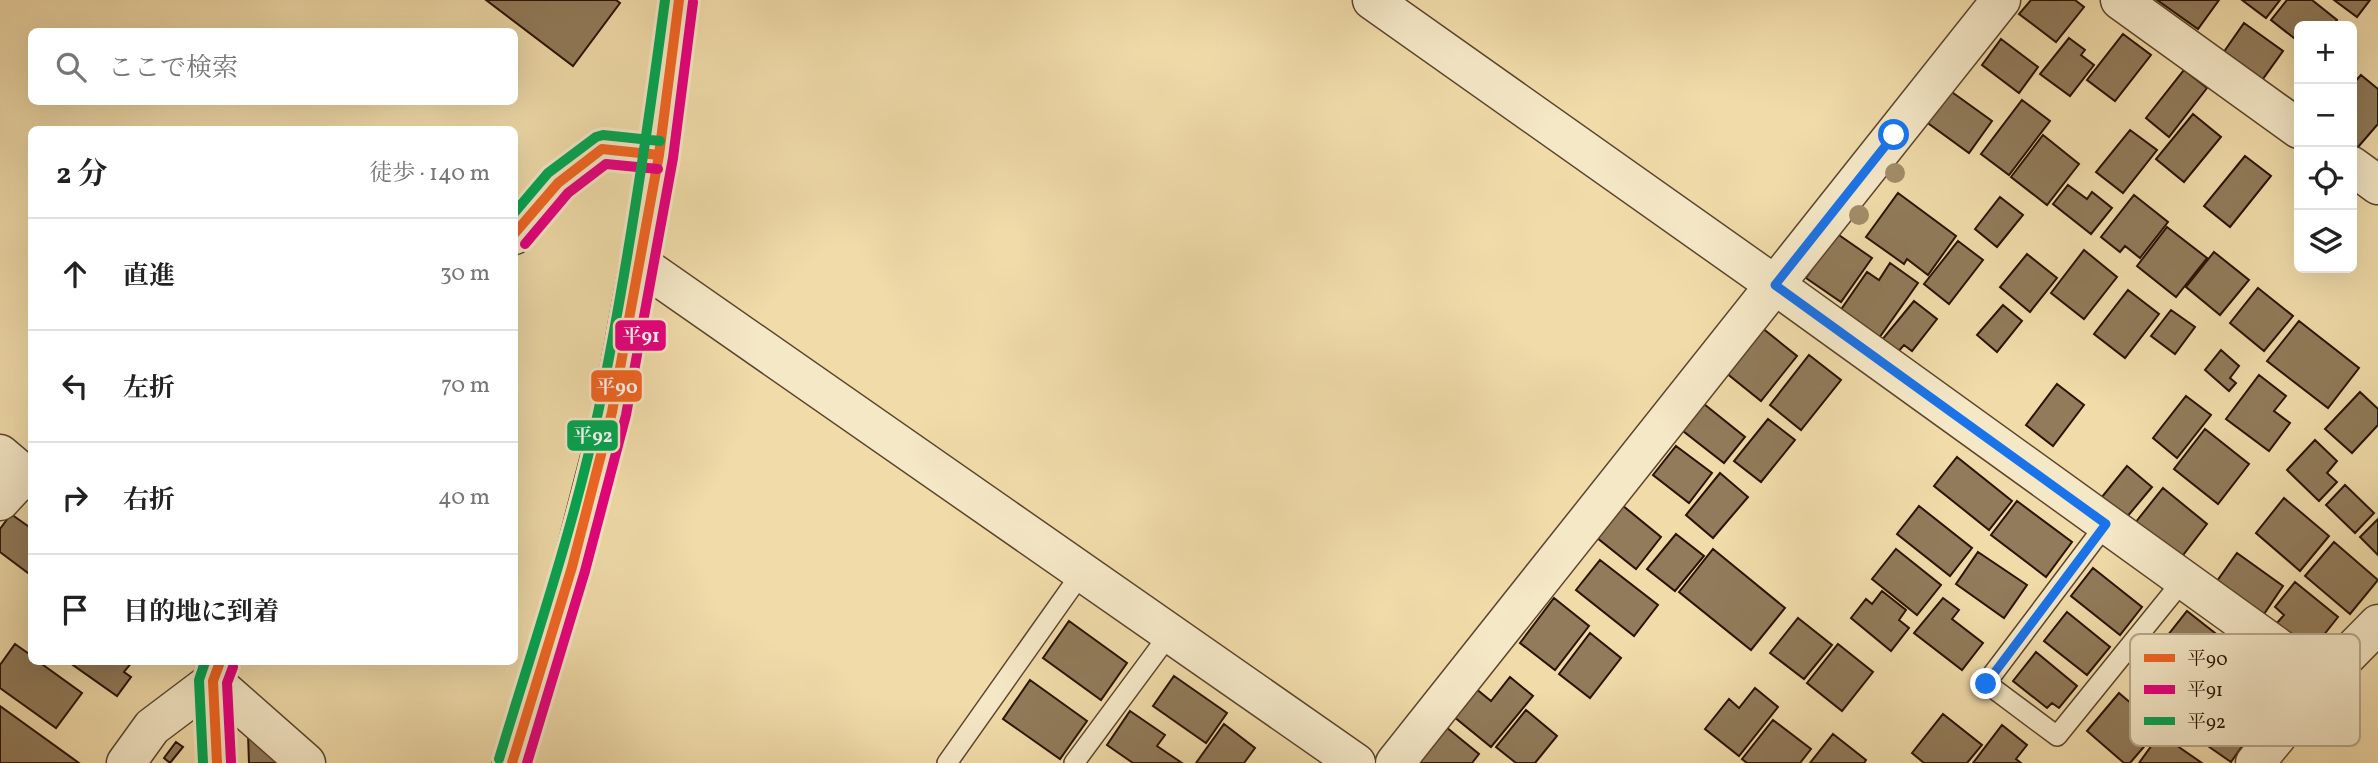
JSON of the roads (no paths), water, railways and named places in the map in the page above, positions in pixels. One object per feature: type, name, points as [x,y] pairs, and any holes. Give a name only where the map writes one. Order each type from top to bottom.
[{"type":"main road","points":[[512,763],[572,567],[612,412],[659,155],[678,0]]},
{"type":"street","points":[[1372,0],[1775,285],[2260,634]]},
{"type":"street","points":[[1395,763],[2001,0]]},
{"type":"street","points":[[2120,0],[2294,125]]},
{"type":"street","points":[[518,230],[558,183],[602,149],[659,155]]},
{"type":"street","points":[[2357,170],[2378,185]]},
{"type":"street","points":[[640,264],[1356,763]]},
{"type":"street","points":[[2360,642],[2378,624]]},
{"type":"street","points":[[126,763],[152,727],[216,671]]},
{"type":"street","points":[[216,671],[217,763]]},
{"type":"street","points":[[216,671],[306,763]]},
{"type":"street","points":[[2255,763],[2269,746]]},
{"type":"lane","points":[[2106,524],[1986,684],[2057,736],[2130,646]]},
{"type":"lane","points":[[947,763],[1083,571]]},
{"type":"lane","points":[[2140,634],[2184,579]]},
{"type":"lane","points":[[1074,763],[1171,632]]}]
